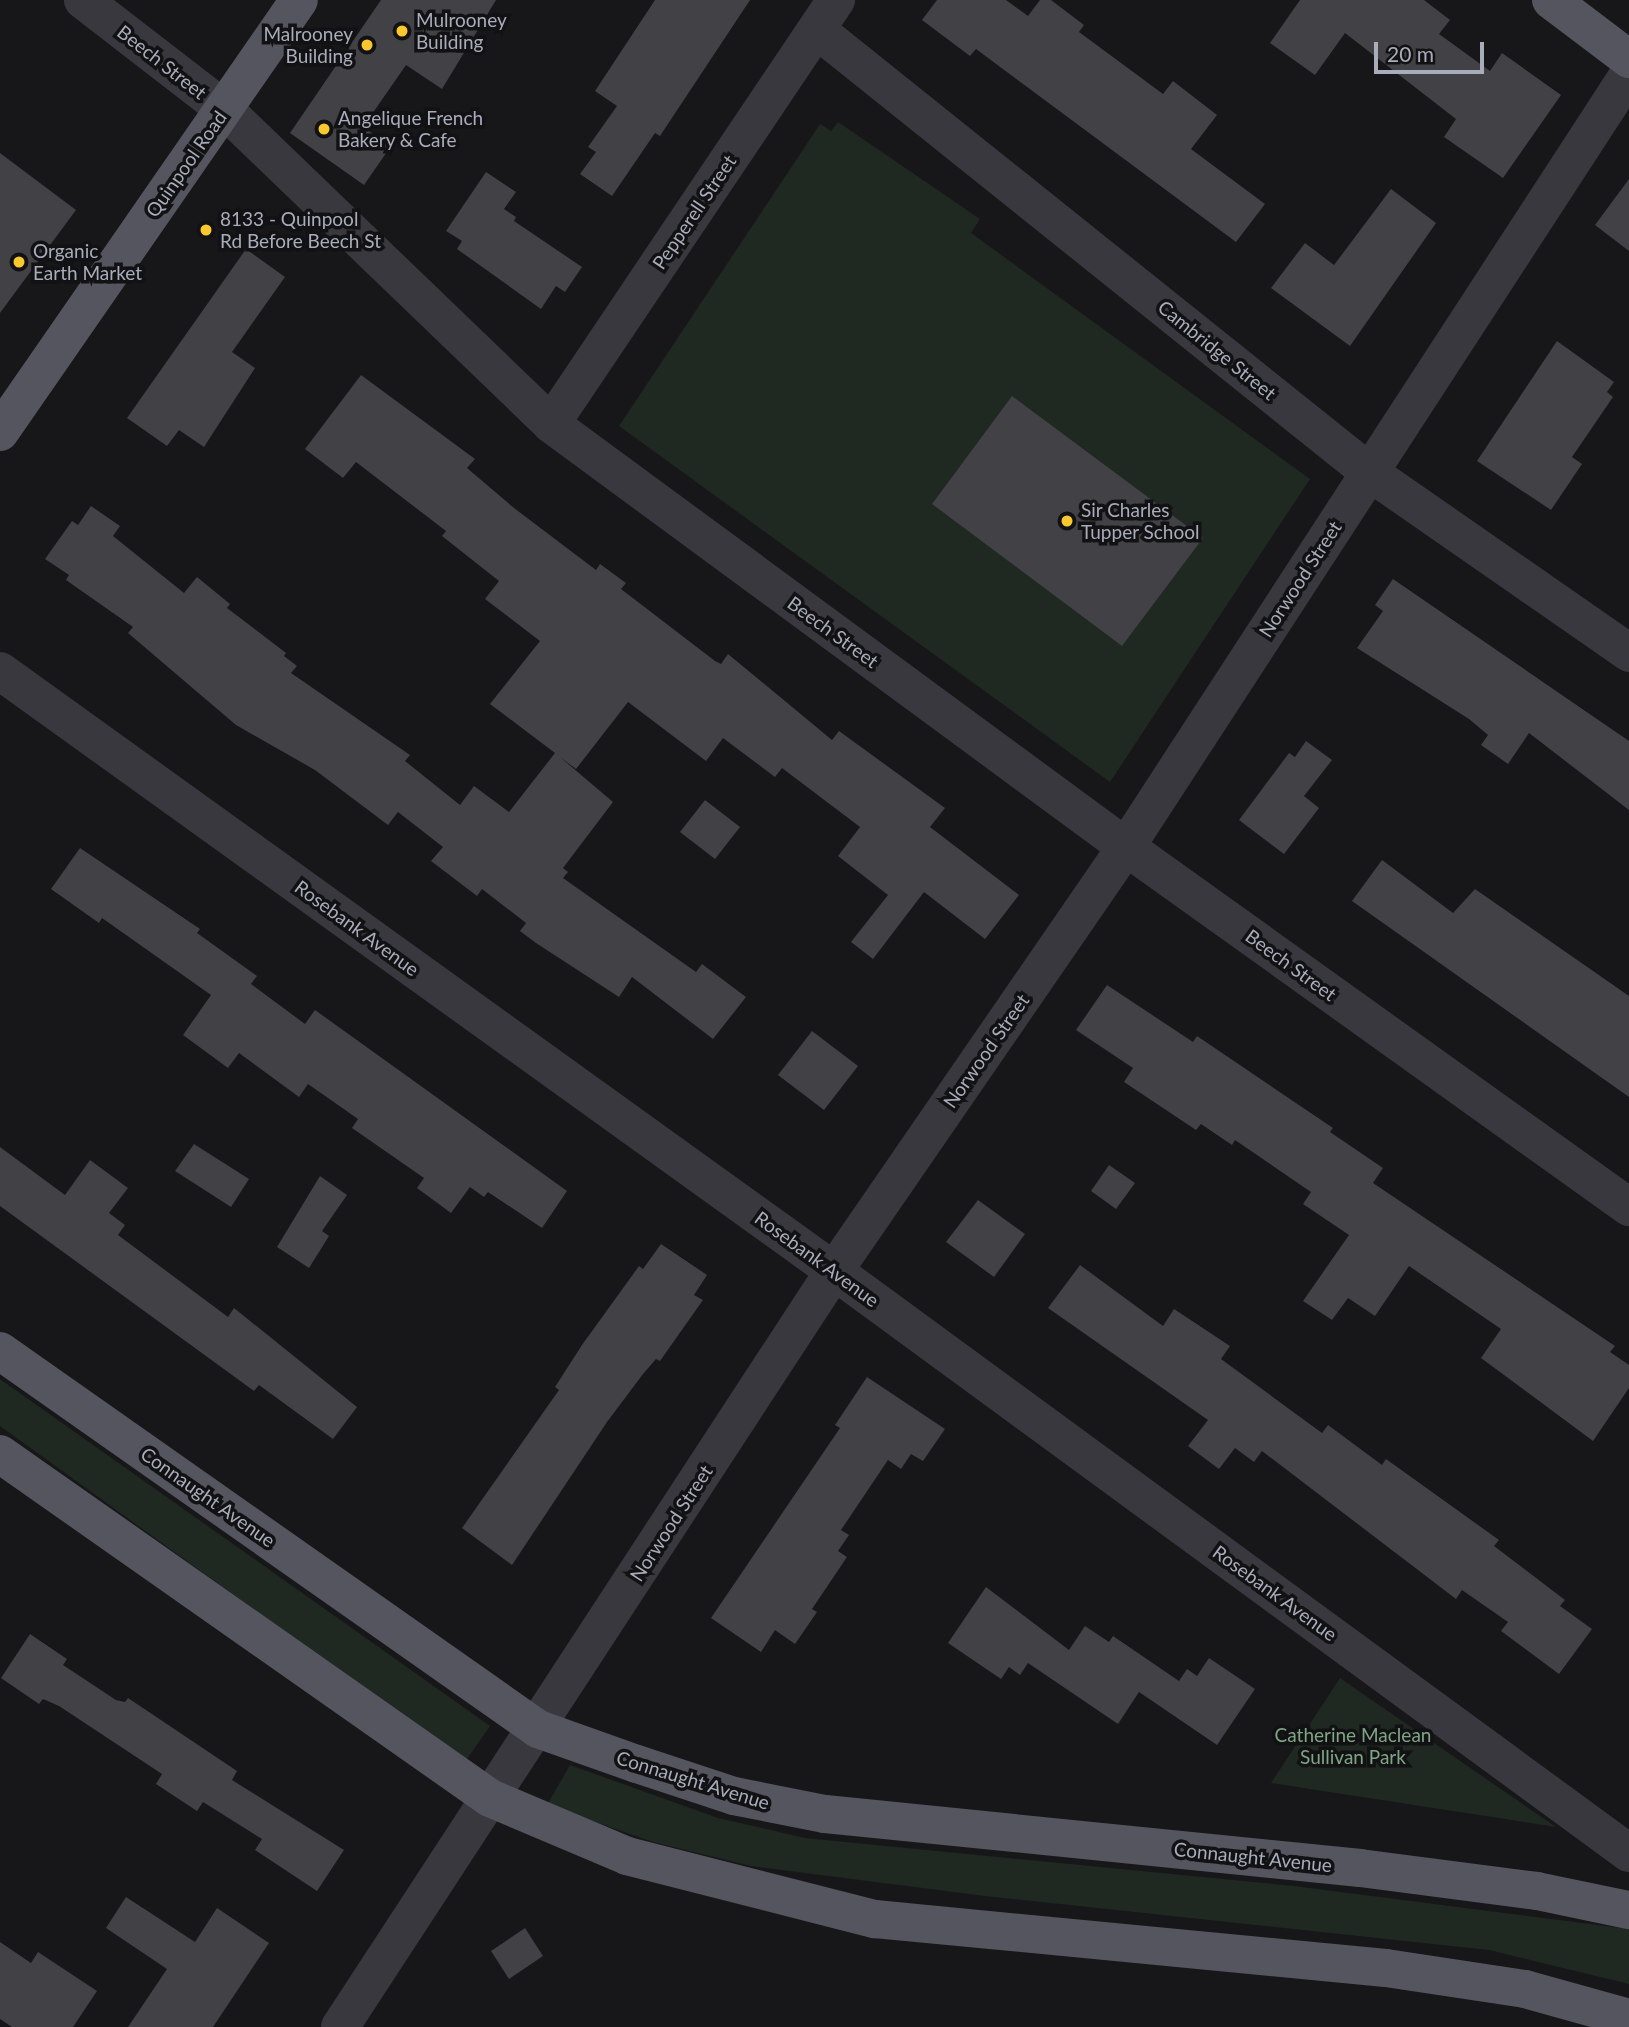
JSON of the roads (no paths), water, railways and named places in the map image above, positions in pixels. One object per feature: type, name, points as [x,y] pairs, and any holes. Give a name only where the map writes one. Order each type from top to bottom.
[{"type":"main road","name":"Quinpool Road","points":[[0,432],[299,0]]},
{"type":"main road","points":[[1551,0],[1629,59]]},
{"type":"main road","name":"Connaught Avenue","points":[[0,1351],[538,1729],[734,1796],[825,1814],[1360,1868],[1536,1891],[1629,1910]]},
{"type":"main road","points":[[0,1454],[490,1798],[628,1856],[874,1919],[1386,1968],[1525,1989],[1629,2018]]},
{"type":"street","name":"Beech Street","points":[[83,0],[224,109],[551,424],[1126,847],[1629,1207]]},
{"type":"street","name":"Pepperell Street","points":[[551,424],[826,15]]},
{"type":"street","name":"Cambridge Street","points":[[826,15],[1369,472],[1629,653]]},
{"type":"street","name":"Norwood Street","points":[[340,2027],[538,1729],[834,1271],[1126,847],[1629,74]]},
{"type":"street","name":"Rosebank Avenue","points":[[0,671],[834,1271],[1629,1853]]},
{"type":"place","name":"Mulrooney Building","points":[[402,31]]},
{"type":"place","name":"Malrooney Building","points":[[367,45]]},
{"type":"place","name":"Angelique French Bakery & Cafe","points":[[324,129]]},
{"type":"place","name":"8133 - Quinpool Rd Before Beech St","points":[[206,230]]},
{"type":"place","name":"Organic Earth Market","points":[[19,262]]},
{"type":"place","name":"Sir Charles Tupper School","points":[[1067,521]]},
{"type":"park label","name":"Catherine Maclean Sullivan Park","points":[[1353,1746]]}]
